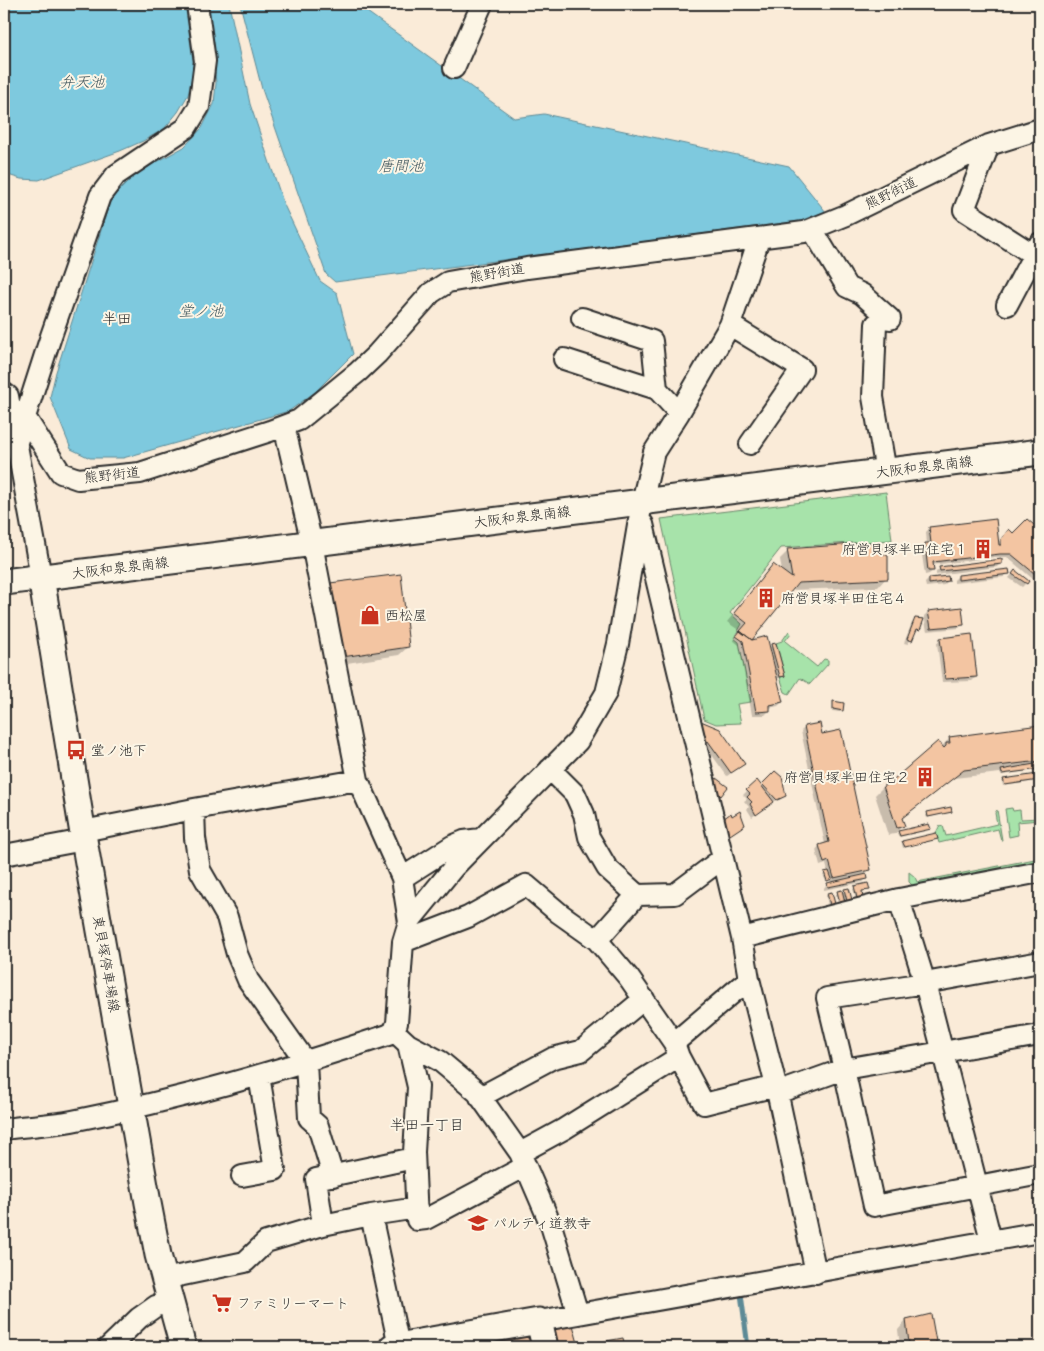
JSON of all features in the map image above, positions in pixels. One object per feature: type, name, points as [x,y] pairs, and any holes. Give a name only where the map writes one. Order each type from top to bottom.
[{"type":"main road","name":"大阪和泉泉南線","points":[[4,582],[312,544],[641,508],[886,472],[1040,452]]},
{"type":"main road","name":"東貝塚停車場線","points":[[41,577],[83,836],[148,1203],[183,1347]]},
{"type":"main road","points":[[396,1347],[539,1321],[545,1347]]},
{"type":"street","points":[[17,442],[51,336],[100,196],[116,175],[186,128],[199,106],[205,61],[197,4]]},
{"type":"street","points":[[454,68],[482,4]]},
{"type":"street","name":"熊野街道","points":[[25,417],[61,473],[78,478],[140,473],[299,420],[358,372],[377,354],[432,293],[448,282],[527,268],[804,232],[846,215],[989,145],[1040,129]]},
{"type":"street","points":[[989,145],[964,210],[1037,249],[1007,306]]},
{"type":"street","points":[[812,229],[847,287],[862,294],[883,321],[873,396],[886,472]]},
{"type":"street","points":[[749,979],[676,1050],[523,1160],[426,1219],[417,1220],[414,1158],[418,1087],[397,1023],[403,942],[409,922],[454,867],[578,741],[606,693],[618,644],[641,508],[654,452],[679,414],[730,325],[759,239]]},
{"type":"street","points":[[582,318],[652,341],[657,389]]},
{"type":"street","points":[[730,325],[802,369],[750,444]]},
{"type":"street","points":[[564,359],[657,389],[679,414]]},
{"type":"street","points":[[4,393],[8,396],[41,577]]},
{"type":"street","points":[[284,426],[312,544],[358,780],[402,878],[409,922]]},
{"type":"street","points":[[641,508],[742,938],[749,979],[777,1089],[816,1273]]},
{"type":"street","points":[[550,769],[574,794],[584,814],[589,837],[606,868],[636,895],[675,894],[723,858]]},
{"type":"street","points":[[4,855],[194,809],[358,780]]},
{"type":"street","points":[[194,809],[195,838],[200,870],[227,917],[248,980],[306,1062],[309,1118],[318,1126],[333,1176]]},
{"type":"street","points":[[402,878],[452,846],[464,841],[481,840]]},
{"type":"street","points":[[742,938],[899,899],[1040,872]]},
{"type":"street","points":[[403,942],[468,917],[526,885],[558,913],[597,940],[629,978],[676,1050],[704,1104],[777,1089],[844,1069],[1040,1035]]},
{"type":"street","points":[[597,940],[636,895]]},
{"type":"street","points":[[899,899],[926,983],[991,1240]]},
{"type":"street","points":[[1040,962],[926,983],[827,998],[874,1206],[1040,1174]]},
{"type":"street","points":[[480,1097],[553,1058],[581,1052],[644,1000]]},
{"type":"street","points":[[4,1129],[70,1121],[132,1108],[259,1076],[388,1035],[401,1038],[440,1061],[477,1092],[523,1160],[551,1225],[578,1314]]},
{"type":"street","points":[[242,1176],[275,1170],[259,1076]]},
{"type":"street","points":[[323,1225],[316,1179],[414,1158]]},
{"type":"street","points":[[109,1347],[138,1318],[156,1306],[168,1290],[245,1262],[266,1242],[323,1225],[417,1208]]},
{"type":"street","points":[[371,1215],[396,1347]]},
{"type":"street","points":[[539,1321],[1040,1232]]},
{"type":"green space","points":[[886,492],[892,540],[781,548],[730,613],[742,624],[734,638],[739,642],[751,702],[737,704],[741,723],[716,724],[704,719],[661,519]]},
{"type":"green space","points":[[789,631],[791,633],[785,641],[817,667],[824,659],[828,660],[828,664],[810,684],[800,678],[789,694],[785,692],[780,677],[785,676],[776,643],[782,641]]},
{"type":"green space","points":[[1012,808],[1013,811],[1020,810],[1021,819],[1040,818],[1040,820],[1017,822],[1018,835],[1009,837],[1005,809]]},
{"type":"green space","points":[[997,810],[1002,840],[998,829],[939,843],[936,833],[940,825],[943,826],[946,836],[997,824],[995,813]]},
{"type":"green space","points":[[1040,858],[1040,865],[915,888],[909,882],[909,872],[915,877],[917,882]]},
{"type":"water","name":"弁天池","points":[[4,4],[185,4],[194,68],[188,95],[178,112],[164,129],[143,141],[39,180],[21,179],[8,175],[4,171]]},
{"type":"water","name":"堂ノ池","points":[[208,4],[229,4],[250,104],[284,205],[320,281],[337,293],[353,354],[315,392],[289,411],[123,458],[90,458],[71,449],[50,397],[56,372],[111,199],[137,173],[184,147],[202,128],[214,104],[216,83]]},
{"type":"water","name":"唐間池","points":[[240,4],[356,4],[514,118],[544,114],[789,166],[830,217],[335,282],[326,274],[262,89]]},
{"type":"building","name":"府営貝塚半田住宅１","points":[[996,519],[999,545],[1001,545],[1001,539],[1009,529],[1013,533],[1027,519],[1040,530],[1040,578],[1011,554],[933,562],[934,571],[928,571],[925,543],[931,543],[929,527]]},
{"type":"building","name":"府営貝塚半田住宅４","points":[[880,542],[882,553],[888,556],[888,579],[798,583],[752,640],[740,631],[747,623],[734,613],[773,564],[792,578],[787,549]]},
{"type":"building","points":[[1002,559],[1002,564],[940,571],[939,567]]},
{"type":"building","points":[[1009,569],[1010,574],[958,580],[958,575]]},
{"type":"building","points":[[1015,570],[1029,581],[1027,584],[1012,574]]},
{"type":"building","name":"西松屋","points":[[401,574],[409,647],[342,657],[330,583]]},
{"type":"building","points":[[948,576],[949,581],[929,584],[929,578]]},
{"type":"building","points":[[962,607],[964,625],[931,628],[928,611]]},
{"type":"building","points":[[915,618],[924,619],[920,630],[917,629],[912,641],[907,639]]},
{"type":"building","points":[[740,631],[752,640],[767,636],[783,702],[770,705],[770,711],[756,712],[743,641],[736,636]]},
{"type":"building","points":[[972,634],[977,677],[945,679],[940,638]]},
{"type":"building","points":[[776,643],[785,676],[780,677],[771,644]]},
{"type":"building","points":[[833,701],[844,703],[843,711],[833,709]]},
{"type":"building","points":[[696,719],[720,729],[745,764],[731,773],[708,741],[703,744]]},
{"type":"building","points":[[820,723],[822,734],[841,730],[871,870],[834,878],[829,861],[824,863],[819,845],[829,842],[804,726]]},
{"type":"building","name":"府営貝塚半田住宅２","points":[[1040,725],[1040,761],[964,770],[902,818],[905,826],[897,828],[883,786],[887,785],[938,741],[944,748],[946,743],[950,743],[949,737]]},
{"type":"building","points":[[1040,763],[1040,769],[1002,774],[1001,770]]},
{"type":"building","points":[[775,771],[782,777],[786,796],[777,800],[762,784]]},
{"type":"building","points":[[708,772],[728,787],[721,796],[712,788]]},
{"type":"building","points":[[1038,774],[1039,780],[1005,785],[1003,779]]},
{"type":"building","points":[[757,780],[774,802],[756,815],[750,804],[752,802],[747,797],[750,794],[746,790]]},
{"type":"building","points":[[951,807],[952,812],[928,817],[927,812]]},
{"type":"building","points":[[740,811],[745,825],[724,839],[719,822],[731,813],[732,816]]},
{"type":"building","points":[[929,824],[931,829],[900,836],[898,831]]},
{"type":"building","points":[[936,833],[938,839],[905,847],[902,841]]},
{"type":"building","points":[[829,871],[832,879],[827,881],[824,872]]},
{"type":"building","points":[[867,874],[868,879],[828,887],[827,883]]},
{"type":"building","points":[[868,883],[870,890],[862,891],[863,898],[857,898],[854,886]]},
{"type":"building","points":[[849,888],[852,900],[847,901],[844,889]]},
{"type":"building","points":[[842,890],[845,902],[840,903],[837,891]]},
{"type":"building","points":[[832,892],[835,904],[830,905],[827,893]]},
{"type":"building","points":[[931,1314],[937,1347],[886,1347],[909,1343],[906,1320]]},
{"type":"building","points":[[573,1325],[579,1347],[552,1347],[548,1331]]},
{"type":"building","points":[[520,1335],[528,1338],[535,1347],[476,1347],[476,1344]]},
{"type":"building","points":[[623,1338],[625,1347],[590,1347],[590,1344]]},
{"type":"waterway","points":[[741,1294],[748,1347]]},
{"type":"place","name":"府営貝塚半田住宅１","points":[[983,549]]},
{"type":"place","name":"府営貝塚半田住宅４","points":[[766,598]]},
{"type":"place","name":"西松屋","points":[[370,615]]},
{"type":"place","name":"堂ノ池下","points":[[76,750]]},
{"type":"place","name":"府営貝塚半田住宅２","points":[[925,777]]},
{"type":"place","name":"パルティ道教寺","points":[[478,1223]]},
{"type":"place","name":"ファミリーマート","points":[[222,1303]]},
{"type":"district","name":"半田","points":[[117,319]]},
{"type":"district","name":"半田一丁目","points":[[427,1125]]}]
